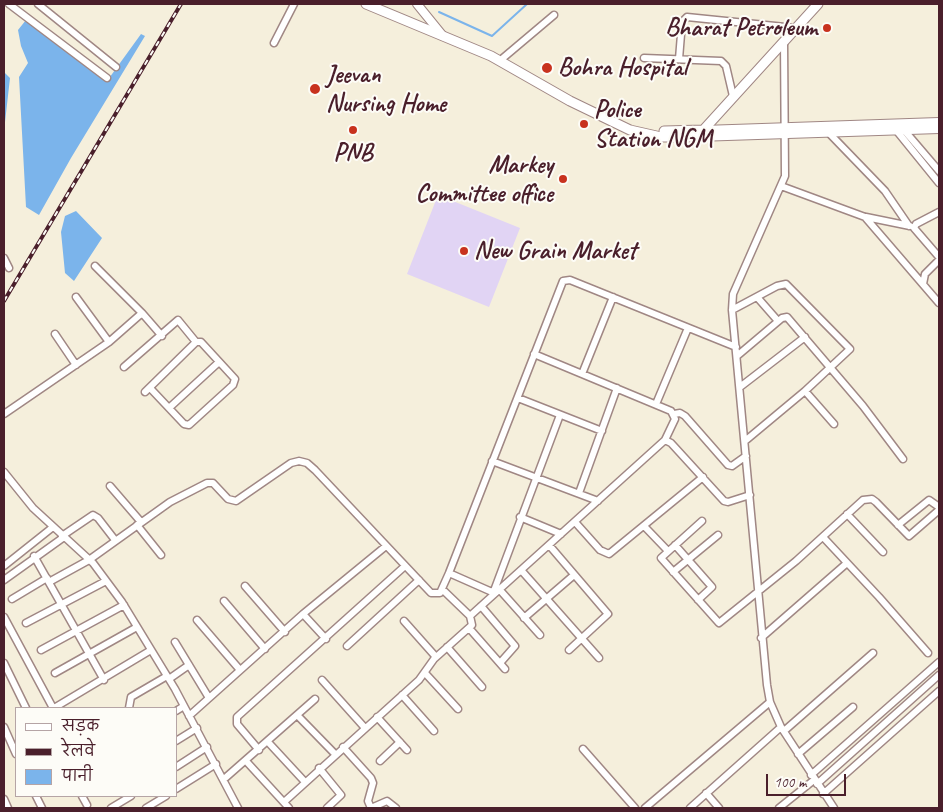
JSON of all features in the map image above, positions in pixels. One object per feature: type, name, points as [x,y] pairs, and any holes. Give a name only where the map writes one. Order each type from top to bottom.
[{"type":"highway","points":[[366,4],[491,56],[594,113],[630,130],[654,134],[700,133],[818,4]]},
{"type":"highway","points":[[491,56],[503,58],[632,125],[654,134]]},
{"type":"main road","points":[[416,4],[443,36]]},
{"type":"main road","points":[[700,133],[939,122]]},
{"type":"main road","points":[[783,130],[828,132],[939,129]]},
{"type":"street","points":[[10,4],[107,78]]},
{"type":"street","points":[[38,4],[116,67]]},
{"type":"street","points":[[274,43],[294,4]]},
{"type":"street","points":[[503,58],[554,15]]},
{"type":"street","points":[[679,59],[682,22],[687,17],[795,28]]},
{"type":"street","points":[[784,39],[783,130],[786,166],[781,186],[733,294],[732,310],[750,495],[757,593],[770,702],[782,729],[834,808]]},
{"type":"street","points":[[644,58],[717,60],[723,62],[726,66],[733,96]]},
{"type":"street","points":[[900,130],[939,171]]},
{"type":"street","points":[[900,130],[939,183]]},
{"type":"street","points":[[828,132],[885,191],[911,226],[939,258],[925,274],[923,284]]},
{"type":"street","points":[[781,186],[865,217],[911,226],[939,212]]},
{"type":"street","points":[[865,217],[939,303]]},
{"type":"street","points":[[4,258],[10,268]]},
{"type":"street","points":[[95,266],[162,336]]},
{"type":"street","points":[[12,599],[89,560],[178,497],[210,482],[228,499],[236,501],[299,461],[307,463],[315,470],[405,566],[435,594],[442,589],[450,573],[561,285],[566,279],[736,347]]},
{"type":"street","points":[[732,310],[782,284],[786,284],[848,345],[849,352],[744,441]]},
{"type":"street","points":[[76,296],[109,342]]},
{"type":"street","points":[[582,374],[613,297]]},
{"type":"street","points":[[757,297],[778,321]]},
{"type":"street","points":[[4,414],[109,342],[142,313]]},
{"type":"street","points":[[737,356],[778,321],[787,317],[831,367],[903,459]]},
{"type":"street","points":[[124,367],[162,336],[178,320],[196,342],[201,342],[235,379],[235,383],[191,424],[184,424],[148,390],[196,342]]},
{"type":"street","points":[[656,404],[688,328]]},
{"type":"street","points":[[55,334],[76,365]]},
{"type":"street","points":[[740,388],[804,338]]},
{"type":"street","points":[[534,354],[656,404],[674,414],[680,413],[685,416],[728,465],[732,466],[746,456]]},
{"type":"street","points":[[169,408],[219,362]]},
{"type":"street","points":[[579,493],[617,388]]},
{"type":"street","points":[[805,391],[834,424]]},
{"type":"street","points":[[518,398],[602,431]]},
{"type":"street","points":[[470,616],[494,592],[665,440],[673,424],[674,414]]},
{"type":"street","points":[[494,592],[520,517],[560,415]]},
{"type":"street","points":[[665,440],[671,443],[724,500],[728,502],[750,495]]},
{"type":"street","points":[[492,462],[598,501]]},
{"type":"street","points":[[4,472],[33,508],[89,560],[124,605],[197,728],[224,779],[235,807]]},
{"type":"street","points":[[575,522],[604,554],[613,552],[703,477]]},
{"type":"street","points":[[110,486],[161,555]]},
{"type":"street","points":[[702,521],[660,558],[719,623],[823,537],[863,500],[872,500],[907,534],[912,535],[939,509],[929,500],[898,525]]},
{"type":"street","points":[[847,514],[883,552]]},
{"type":"street","points":[[4,580],[92,515],[98,518],[115,540]]},
{"type":"street","points":[[520,517],[561,534]]},
{"type":"street","points":[[644,526],[668,551]]},
{"type":"street","points":[[4,566],[53,527]]},
{"type":"street","points":[[673,572],[718,535]]},
{"type":"street","points":[[823,537],[928,653]]},
{"type":"street","points":[[549,545],[608,614],[569,650]]},
{"type":"street","points":[[675,545],[712,587],[698,600]]},
{"type":"street","points":[[189,716],[304,614],[386,546]]},
{"type":"street","points":[[34,556],[104,680]]},
{"type":"street","points":[[762,638],[847,563]]},
{"type":"street","points":[[259,750],[237,724],[236,719],[405,566]]},
{"type":"street","points":[[521,570],[599,658]]},
{"type":"street","points":[[450,573],[494,592],[540,635]]},
{"type":"street","points":[[524,618],[574,575]]},
{"type":"street","points":[[348,646],[419,580]]},
{"type":"street","points":[[26,622],[106,581]]},
{"type":"street","points":[[246,586],[285,632]]},
{"type":"street","points":[[284,802],[319,768],[402,695],[425,673],[436,657],[469,628],[473,622],[470,616],[442,589]]},
{"type":"street","points":[[224,601],[265,649]]},
{"type":"street","points":[[41,650],[124,605]]},
{"type":"street","points":[[481,606],[515,646],[500,662]]},
{"type":"street","points":[[304,614],[326,639]]},
{"type":"street","points":[[4,617],[53,707]]},
{"type":"street","points":[[197,620],[240,670]]},
{"type":"street","points":[[404,621],[436,657]]},
{"type":"street","points":[[55,673],[137,627]]},
{"type":"street","points":[[469,628],[505,669]]},
{"type":"street","points":[[174,642],[209,698]]},
{"type":"street","points":[[447,647],[482,687]]},
{"type":"street","points":[[56,707],[104,680],[151,650]]},
{"type":"street","points":[[690,808],[873,653]]},
{"type":"street","points":[[814,780],[835,754],[939,662]]},
{"type":"street","points":[[4,663],[26,707]]},
{"type":"street","points":[[129,707],[131,697],[189,665]]},
{"type":"street","points":[[425,673],[458,709]]},
{"type":"street","points":[[780,808],[814,780],[843,761],[939,675]]},
{"type":"street","points":[[322,680],[365,728]]},
{"type":"street","points":[[823,794],[939,691],[931,682]]},
{"type":"street","points":[[402,695],[434,732]]},
{"type":"street","points":[[224,779],[268,742],[314,699]]},
{"type":"street","points":[[65,702],[68,707]]},
{"type":"street","points":[[645,808],[770,702]]},
{"type":"street","points":[[178,710],[184,706]]},
{"type":"street","points":[[798,754],[853,707]]},
{"type":"street","points":[[298,715],[335,754]]},
{"type":"street","points":[[378,717],[407,750]]},
{"type":"street","points":[[4,727],[15,752]]},
{"type":"street","points":[[178,740],[197,728]]},
{"type":"street","points":[[268,742],[304,782]]},
{"type":"street","points":[[380,761],[400,742]]},
{"type":"street","points":[[178,766],[207,747]]},
{"type":"street","points":[[343,747],[371,778],[373,783],[368,801],[371,808],[387,801],[396,808]]},
{"type":"street","points":[[583,749],[634,808]]},
{"type":"street","points":[[835,754],[843,761]]},
{"type":"street","points":[[246,761],[289,808]]},
{"type":"street","points":[[178,788],[216,764]]},
{"type":"street","points":[[319,768],[341,796],[327,808]]},
{"type":"street","points":[[706,793],[719,808]]},
{"type":"street","points":[[83,797],[87,805]]},
{"type":"street","points":[[111,808],[129,797]]},
{"type":"street","points":[[146,808],[164,797]]},
{"type":"street","points":[[4,799],[8,808]]},
{"type":"shaded area","name":"New Grain Market","points":[[438,195],[520,228],[489,307],[407,274]]},
{"type":"water","points":[[26,20],[107,81],[141,34],[145,36],[71,158],[39,215],[26,207],[19,77],[28,63],[21,46],[18,30]]},
{"type":"water","points":[[4,72],[10,78],[4,131]]},
{"type":"water","points":[[76,211],[102,238],[74,281],[65,273],[61,232],[65,216]]},
{"type":"waterway","points":[[439,12],[492,36],[527,4]]},
{"type":"railway","points":[[4,301],[181,4]]},
{"type":"place","name":"Bharat Petroleum","points":[[827,28]]},
{"type":"place","name":"Bohra Hospital","points":[[547,68]]},
{"type":"place","name":"Jeevan Nursing Home","points":[[315,89]]},
{"type":"place","name":"Police Station NGM","points":[[584,124]]},
{"type":"place","name":"PNB","points":[[353,130]]},
{"type":"place","name":"Markey Committee office","points":[[563,179]]},
{"type":"place","name":"New Grain Market","points":[[464,251]]}]
